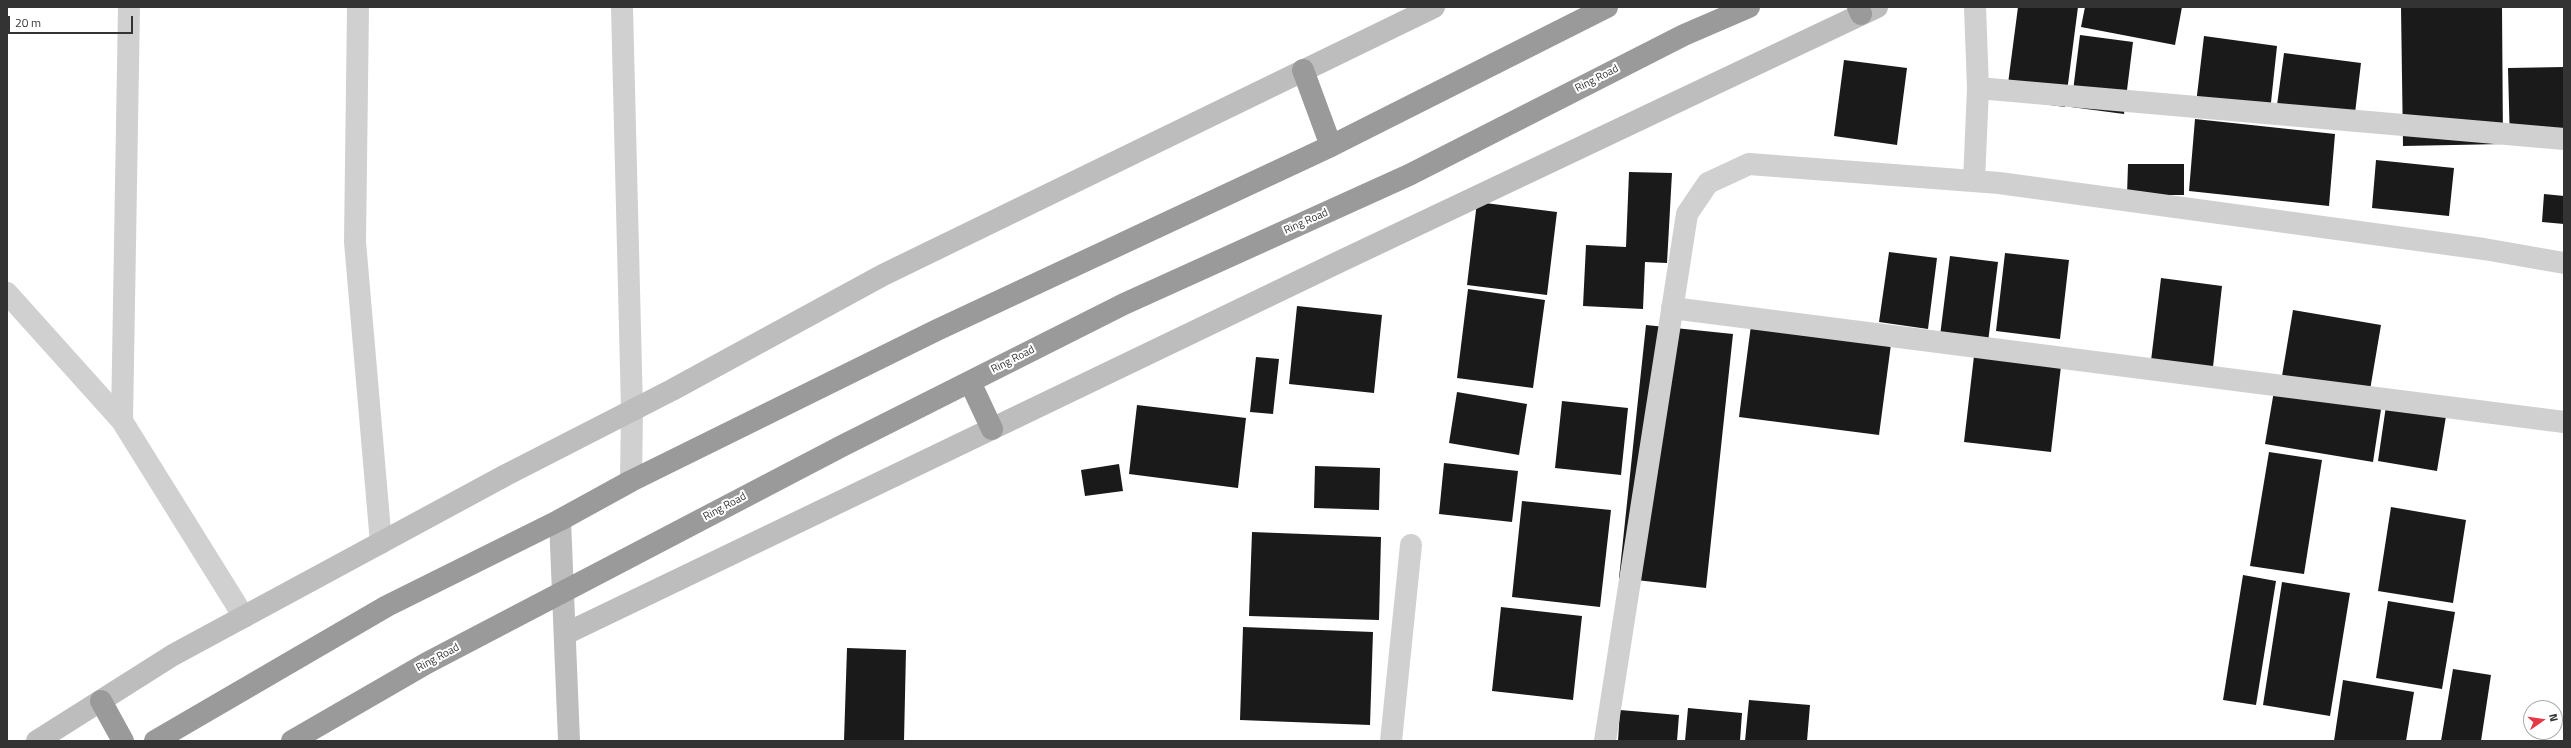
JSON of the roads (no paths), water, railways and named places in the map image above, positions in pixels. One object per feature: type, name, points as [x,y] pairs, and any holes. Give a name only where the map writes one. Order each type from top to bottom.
[{"type":"highway","points":[[156,741],[387,606],[560,520],[631,481],[937,330],[1331,146],[1607,7]]},
{"type":"highway","name":"Ring Road","points":[[292,741],[427,663],[842,446],[1124,304],[1409,175],[1684,35],[1749,7]]},
{"type":"highway","points":[[1303,70],[1331,146]]},
{"type":"highway","points":[[970,382],[992,429]]},
{"type":"highway","points":[[101,701],[123,741]]},
{"type":"street","points":[[122,421],[129,7]]},
{"type":"street","points":[[358,7],[355,242],[382,543]]},
{"type":"street","points":[[622,7],[632,410],[631,481]]},
{"type":"street","points":[[37,741],[173,655],[883,275],[1434,7]]},
{"type":"street","points":[[1974,181],[1978,88],[1975,7]]},
{"type":"street","points":[[565,634],[1865,9]]},
{"type":"street","points":[[1978,88],[2564,139]]},
{"type":"street","points":[[1605,741],[1687,214],[1708,183],[1749,164],[1974,181],[2484,249],[2564,263]]},
{"type":"street","points":[[7,293],[122,421],[244,617]]},
{"type":"street","points":[[1672,308],[2564,422]]},
{"type":"street","points":[[560,520],[569,741]]},
{"type":"street","points":[[1391,741],[1411,545]]}]
